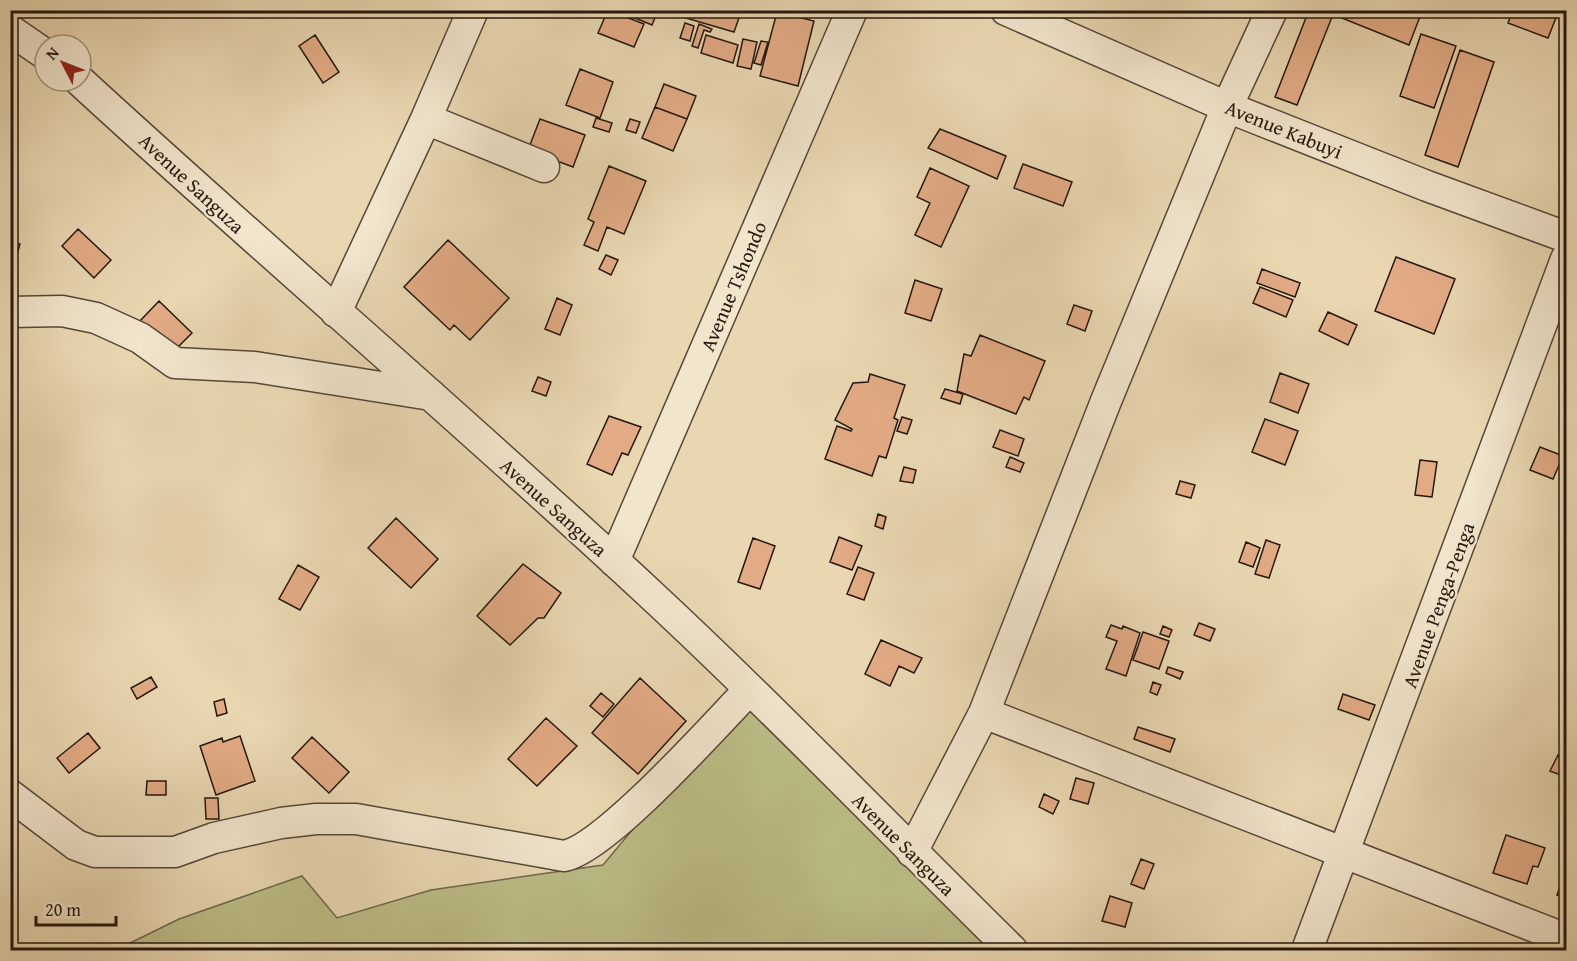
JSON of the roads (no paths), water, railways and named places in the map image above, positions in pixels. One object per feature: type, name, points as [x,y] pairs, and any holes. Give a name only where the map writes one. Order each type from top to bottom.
[{"type":"street","points":[[336,312],[426,119],[473,10]]},
{"type":"street","name":"Avenue Tshondo","points":[[614,561],[852,10]]},
{"type":"street","name":"Avenue Kabuyi","points":[[1006,10],[1227,107],[1427,186],[1566,237]]},
{"type":"street","points":[[912,852],[984,713],[1106,401],[1227,107],[1272,10]]},
{"type":"street","points":[[10,30],[33,46]]},
{"type":"street","name":"Avenue Sanguza","points":[[93,93],[614,561],[749,690],[1012,951]]},
{"type":"street","points":[[426,119],[544,167]]},
{"type":"street","name":"Avenue Penga-Penga","points":[[1307,951],[1345,855],[1566,259]]},
{"type":"street","points":[[10,312],[62,311],[96,318],[140,338],[175,363],[255,367],[431,395]]},
{"type":"street","points":[[10,795],[76,844],[95,852],[176,852],[214,838],[282,823],[316,819],[356,819],[564,856],[591,844],[624,815],[749,690]]},
{"type":"street","points":[[984,713],[1566,939]]}]
